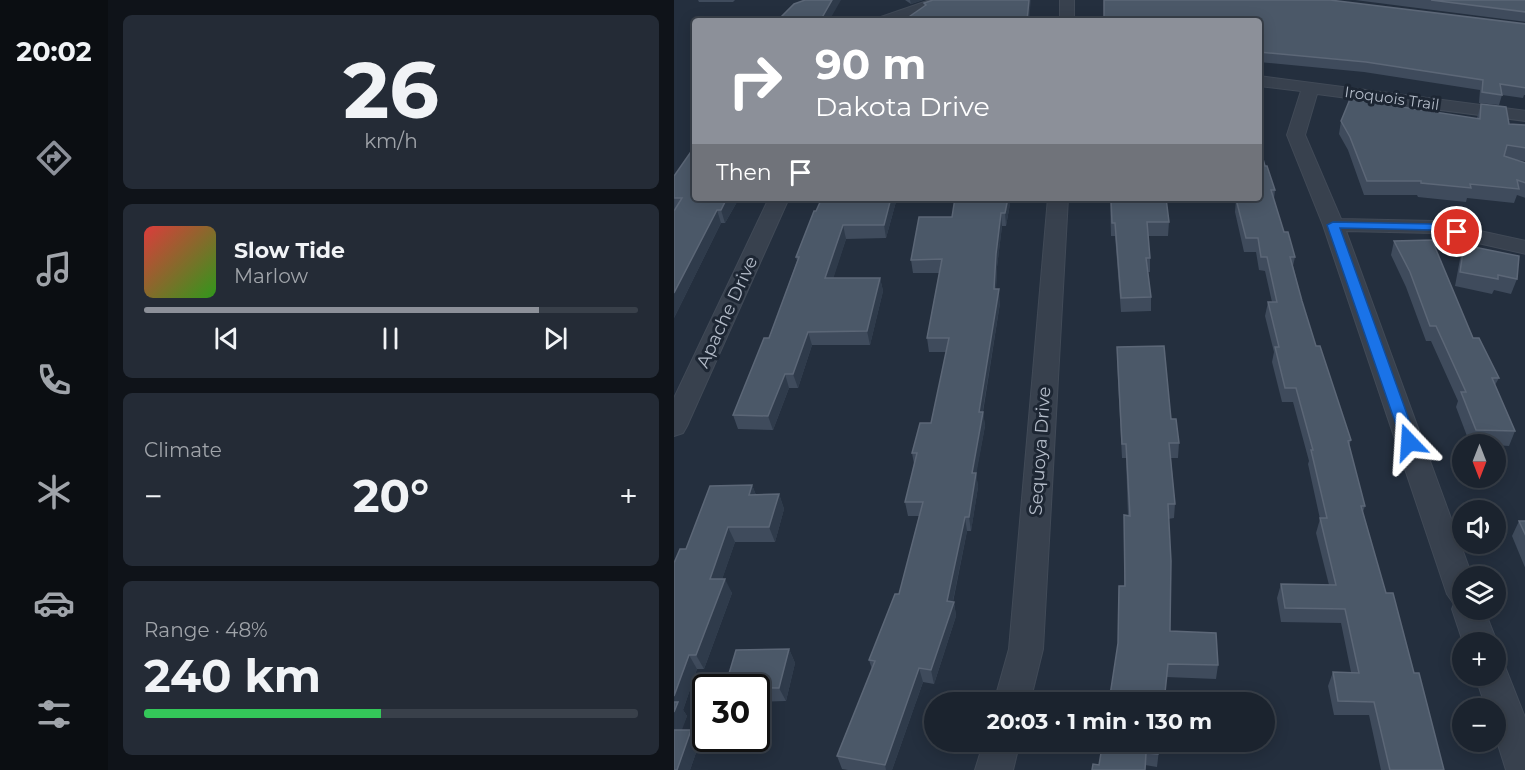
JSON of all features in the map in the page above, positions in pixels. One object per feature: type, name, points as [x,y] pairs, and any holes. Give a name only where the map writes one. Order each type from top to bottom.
[{"type":"street","points":[[890,18],[946,0]]},
{"type":"street","points":[[1067,0],[1067,18]]},
{"type":"street","name":"Iroquois Trail","points":[[1262,81],[1526,116]]},
{"type":"street","points":[[1311,86],[1296,135],[1333,225],[1453,566]]},
{"type":"street","name":"Apache Drive","points":[[674,426],[778,201]]},
{"type":"street","name":"Sequoya Drive","points":[[1015,692],[1026,649],[1058,201]]},
{"type":"street","points":[[1333,225],[1434,227],[1526,248]]},
{"type":"street","points":[[1496,686],[1525,770]]},
{"type":"street","points":[[994,770],[999,752]]},
{"type":"building","points":[[805,0],[832,0],[822,18],[780,18],[794,4]]},
{"type":"building","points":[[933,0],[1029,0],[1027,18],[907,18],[926,5],[924,3]]},
{"type":"building","points":[[1104,0],[1330,0],[1526,24],[1526,88],[1500,84],[1502,95],[1482,92],[1483,80],[1366,62],[1262,52],[1262,18],[1104,18]]},
{"type":"building","points":[[1431,0],[1526,0],[1526,12]]},
{"type":"building","points":[[1350,99],[1480,119],[1481,104],[1506,107],[1509,124],[1526,125],[1526,148],[1507,145],[1504,156],[1526,163],[1526,183],[1517,180],[1519,189],[1470,184],[1471,188],[1421,183],[1421,181],[1367,181],[1350,137],[1341,121]]},
{"type":"building","points":[[692,150],[692,201],[726,201],[721,210],[717,210],[674,293],[674,211],[682,198],[674,198],[674,176]]},
{"type":"building","points":[[1262,156],[1275,190],[1271,190],[1284,232],[1288,232],[1295,257],[1290,257],[1316,346],[1320,346],[1351,440],[1348,441],[1365,506],[1361,506],[1386,593],[1393,593],[1414,673],[1419,673],[1444,770],[1390,770],[1374,702],[1338,701],[1333,672],[1359,673],[1345,609],[1285,608],[1281,584],[1336,585],[1320,518],[1327,518],[1311,450],[1313,450],[1296,388],[1285,388],[1275,347],[1279,347],[1268,302],[1277,302],[1267,257],[1261,257],[1258,238],[1246,238],[1237,201],[1262,201]]},
{"type":"building","points":[[821,201],[890,201],[884,225],[843,225],[825,278],[880,278],[867,331],[808,332],[793,374],[785,374],[768,416],[733,415],[764,338],[769,338],[799,257],[796,257],[814,211]]},
{"type":"building","points":[[955,201],[1007,201],[1005,213],[1001,213],[996,254],[994,289],[999,289],[979,412],[983,412],[972,473],[976,473],[969,517],[965,517],[947,601],[954,602],[931,670],[919,668],[885,765],[837,756],[875,661],[869,660],[895,594],[899,594],[923,502],[905,502],[917,453],[912,453],[920,423],[931,423],[949,338],[927,338],[942,259],[911,260],[919,217],[952,217]]},
{"type":"building","points":[[1111,201],[1166,201],[1169,222],[1147,222],[1150,258],[1146,258],[1151,297],[1121,298],[1115,223],[1112,223]]},
{"type":"building","points":[[1432,240],[1473,338],[1479,338],[1499,378],[1492,378],[1515,431],[1476,430],[1461,392],[1466,392],[1436,326],[1430,326],[1410,272],[1394,241]]},
{"type":"building","points":[[1464,245],[1519,256],[1517,279],[1498,275],[1498,279],[1460,272]]},
{"type":"building","points":[[1164,346],[1171,419],[1176,419],[1179,443],[1169,443],[1175,504],[1168,504],[1171,561],[1170,631],[1216,633],[1218,665],[1168,664],[1165,692],[1111,692],[1118,643],[1119,586],[1125,586],[1124,515],[1130,516],[1126,444],[1122,444],[1117,347]]},
{"type":"building","points":[[752,485],[749,495],[779,494],[769,527],[728,527],[710,579],[725,579],[696,655],[689,655],[674,696],[674,563],[680,549],[686,549],[710,486]]},
{"type":"building","points":[[1519,521],[1526,521],[1526,536]]},
{"type":"building","points":[[789,649],[779,688],[770,688],[770,674],[729,674],[736,650]]},
{"type":"building","points":[[674,730],[691,730],[677,770],[674,770]]},
{"type":"building","points":[[1101,752],[1158,752],[1158,754],[1146,753],[1145,770],[1092,770],[1093,764],[1099,765]]},
{"type":"route","points":[[1409,442],[1333,225],[1434,227],[1457,232]]}]
